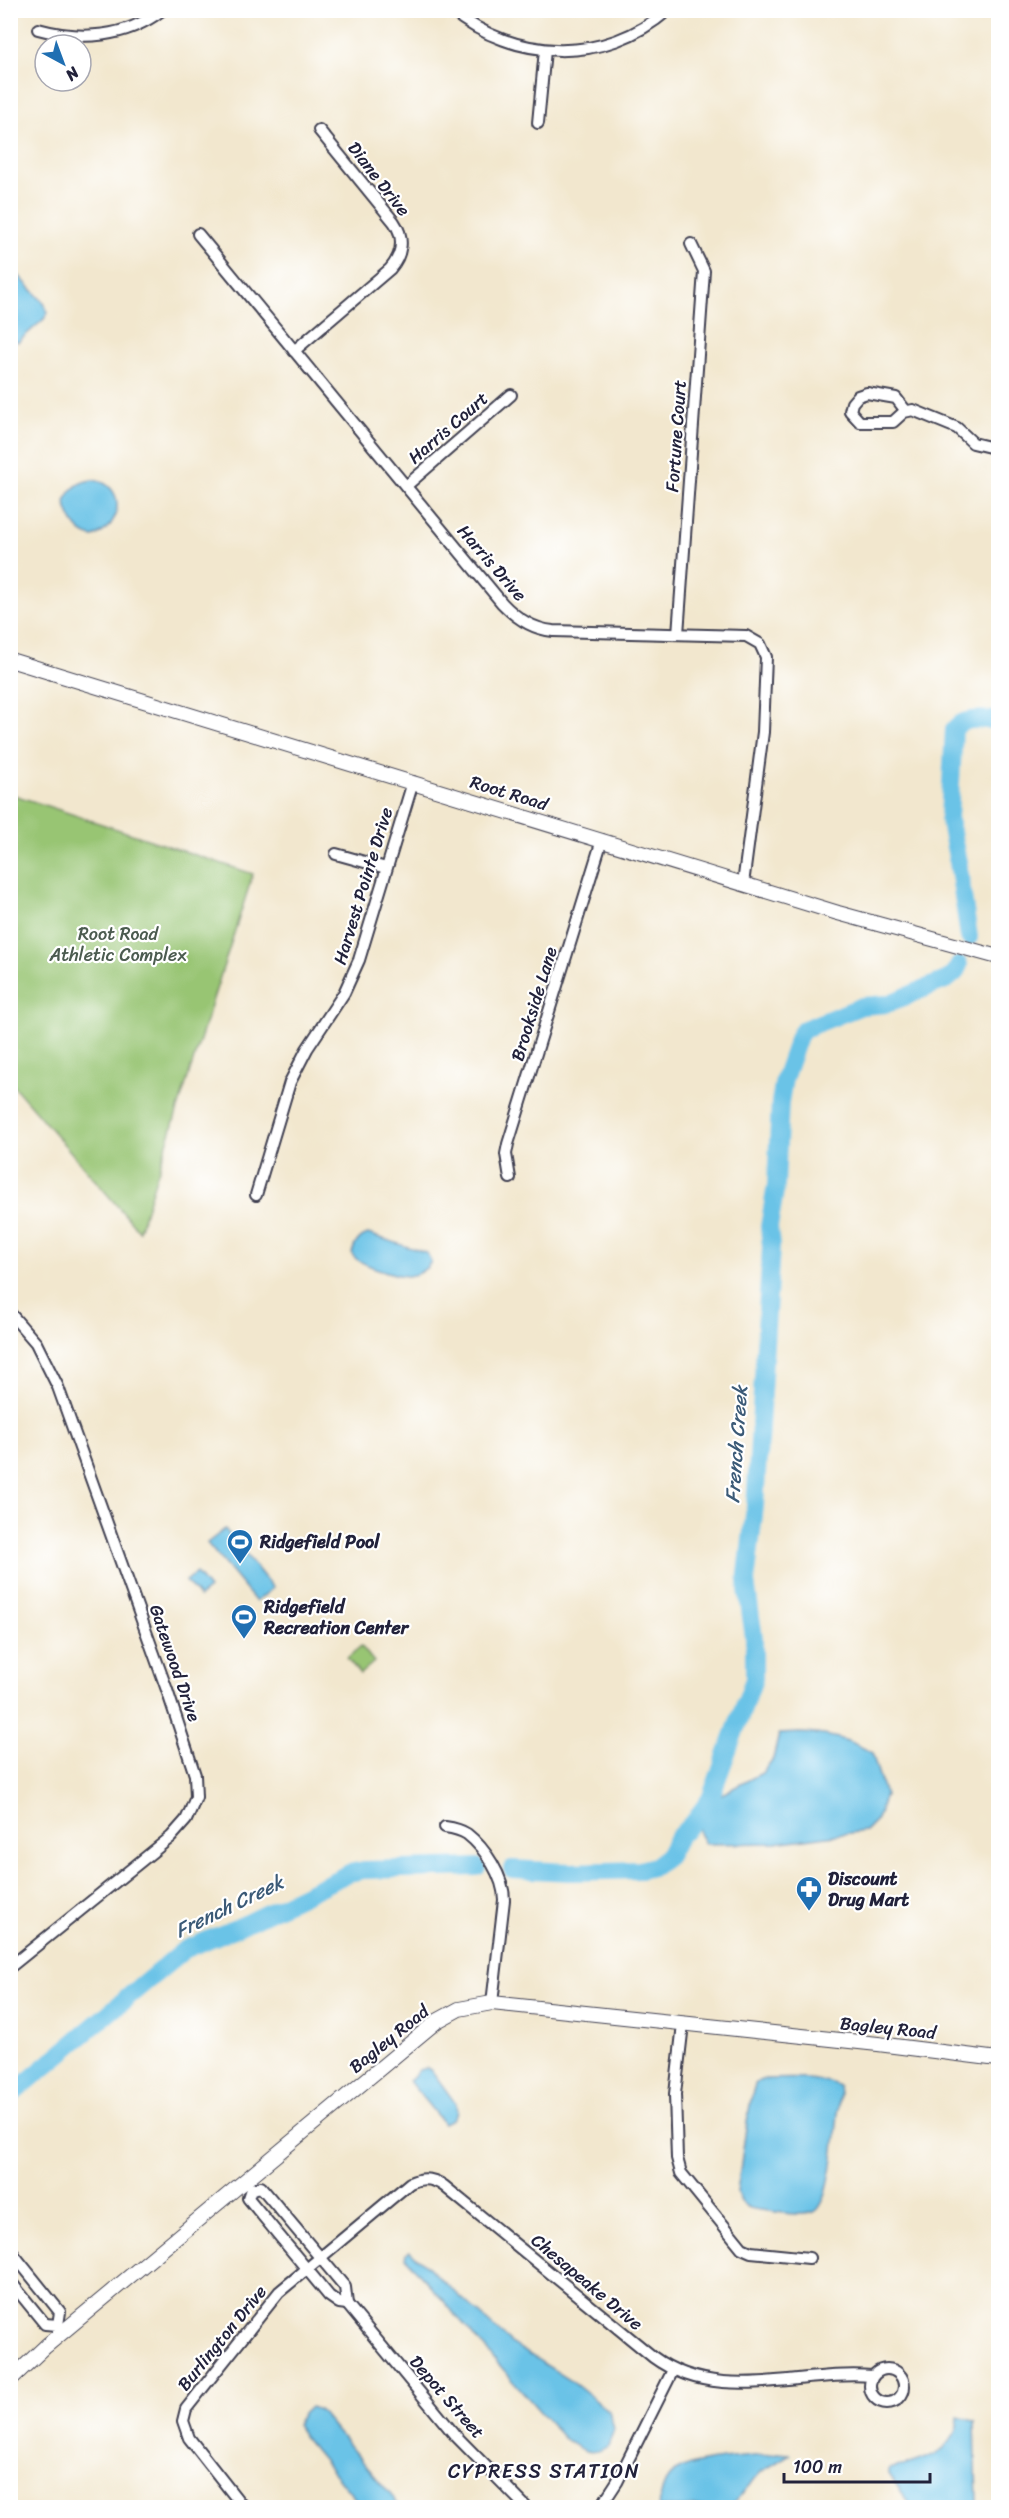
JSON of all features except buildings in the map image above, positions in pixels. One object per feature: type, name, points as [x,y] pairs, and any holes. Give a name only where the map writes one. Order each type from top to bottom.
[{"type":"street","points":[[38,29],[70,36],[101,35],[130,28],[162,10]]},
{"type":"street","points":[[451,10],[484,33],[511,44],[545,50],[585,50],[613,43],[645,28],[668,10]]},
{"type":"street","points":[[538,123],[545,50]]},
{"type":"street","name":"Diane Drive","points":[[294,351],[390,269],[397,260],[400,249],[400,237],[394,222],[319,130]]},
{"type":"street","name":"Harris Drive","points":[[198,234],[502,603],[527,623],[553,631],[746,636],[757,641],[765,653],[764,732],[743,884]]},
{"type":"street","name":"Fortune Court","points":[[678,634],[704,271],[691,244]]},
{"type":"street","points":[[906,411],[896,398],[867,393],[858,396],[852,403],[850,411],[860,422],[893,422],[906,411],[913,410],[957,428],[973,443],[999,449]]},
{"type":"street","name":"Harris Court","points":[[406,486],[511,395]]},
{"type":"street","name":"Root Road","points":[[10,660],[743,884],[999,957]]},
{"type":"street","name":"Harvest Pointe Drive","points":[[256,1195],[290,1082],[307,1049],[334,1010],[354,971],[413,783]]},
{"type":"street","name":"Brookside Lane","points":[[510,1178],[506,1154],[508,1144],[602,840]]},
{"type":"street","points":[[336,854],[386,868]]},
{"type":"street","name":"Gatewood Drive","points":[[10,1313],[36,1342],[58,1387],[192,1763],[196,1797],[179,1829],[10,1967]]},
{"type":"street","points":[[445,1827],[468,1835],[494,1866],[502,1883],[504,1900],[492,2003]]},
{"type":"street","name":"Bagley Road","points":[[10,2380],[61,2328],[248,2185],[437,2021],[459,2009],[492,2003],[999,2059]]},
{"type":"street","points":[[683,2024],[675,2094],[677,2158],[681,2173],[742,2248],[752,2252],[809,2258]]},
{"type":"street","name":"Chesapeake Drive","points":[[320,2258],[410,2183],[421,2179],[434,2180],[453,2193],[653,2357],[673,2370],[698,2379],[724,2383],[848,2375],[872,2376]]},
{"type":"street","name":"Depot Street","points":[[347,2304],[345,2288],[261,2187],[248,2185],[248,2198],[331,2298],[347,2304],[454,2434],[527,2508]]},
{"type":"street","points":[[10,2250],[60,2312],[61,2328],[45,2324],[10,2282]]},
{"type":"street","name":"Burlington Drive","points":[[244,2508],[189,2438],[184,2427],[184,2414],[188,2405],[273,2299],[320,2258]]},
{"type":"street","points":[[600,2508],[617,2482],[673,2370]]},
{"type":"green space","name":"Root Road Athletic Complex","points":[[11,794],[253,874],[139,1231],[11,1083]]},
{"type":"green space","points":[[361,1646],[374,1662],[360,1674],[347,1658]]},
{"type":"water","points":[[10,266],[44,303],[48,313],[18,342],[10,340]]},
{"type":"water","points":[[93,480],[104,483],[112,489],[117,506],[110,524],[103,532],[93,537],[78,529],[71,519],[65,502],[76,487],[83,482]]},
{"type":"water","points":[[368,1234],[427,1253],[431,1262],[421,1272],[408,1276],[387,1272],[361,1262],[352,1254],[357,1241]]},
{"type":"water","name":"Ridgefield Pool","points":[[225,1529],[273,1588],[256,1602],[207,1543]]},
{"type":"water","points":[[196,1573],[209,1589],[199,1597],[186,1581]]},
{"type":"water","points":[[799,1733],[837,1738],[872,1753],[885,1795],[877,1819],[865,1831],[775,1843],[705,1844],[699,1833],[698,1822],[716,1797],[762,1773],[773,1759],[779,1734]]},
{"type":"water","points":[[427,2068],[432,2071],[456,2104],[457,2112],[452,2120],[444,2124],[409,2081],[419,2070]]},
{"type":"water","points":[[765,2079],[813,2079],[839,2086],[830,2177],[826,2194],[814,2212],[797,2214],[757,2210],[744,2205],[739,2198],[737,2192],[750,2102],[756,2083]]},
{"type":"water","points":[[410,2251],[511,2343],[570,2380],[609,2411],[614,2429],[608,2446],[602,2450],[590,2452],[580,2449],[563,2438],[406,2258]]},
{"type":"water","points":[[310,2407],[319,2410],[401,2507],[362,2507],[296,2425]]},
{"type":"water","points":[[958,2417],[975,2421],[977,2507],[912,2507],[889,2474],[889,2470],[926,2458],[942,2450],[957,2428]]},
{"type":"water","points":[[777,2453],[790,2454],[761,2472],[730,2507],[659,2507],[665,2484],[669,2477],[678,2470],[720,2459]]},
{"type":"waterway","name":"French Creek","points":[[969,937],[949,818],[954,729],[969,720],[998,720]]},
{"type":"waterway","name":"French Creek","points":[[512,1869],[570,1872],[640,1870],[655,1866],[668,1856],[678,1837],[694,1821],[710,1799],[754,1679],[754,1638],[746,1582],[755,1506],[771,1247],[769,1227],[776,1185],[780,1102],[784,1079],[799,1036],[804,1029],[862,1006],[887,1004],[948,979],[959,965]]},
{"type":"waterway","name":"French Creek","points":[[10,2096],[184,1950],[238,1927],[349,1873],[364,1870],[477,1867]]},
{"type":"place","name":"Ridgefield Pool","points":[[240,1565]]},
{"type":"place","name":"Ridgefield Recreation Center","points":[[244,1640]]},
{"type":"place","name":"Discount Drug Mart","points":[[809,1912]]},
{"type":"district","name":"CYPRESS STATION","points":[[544,2471]]}]
